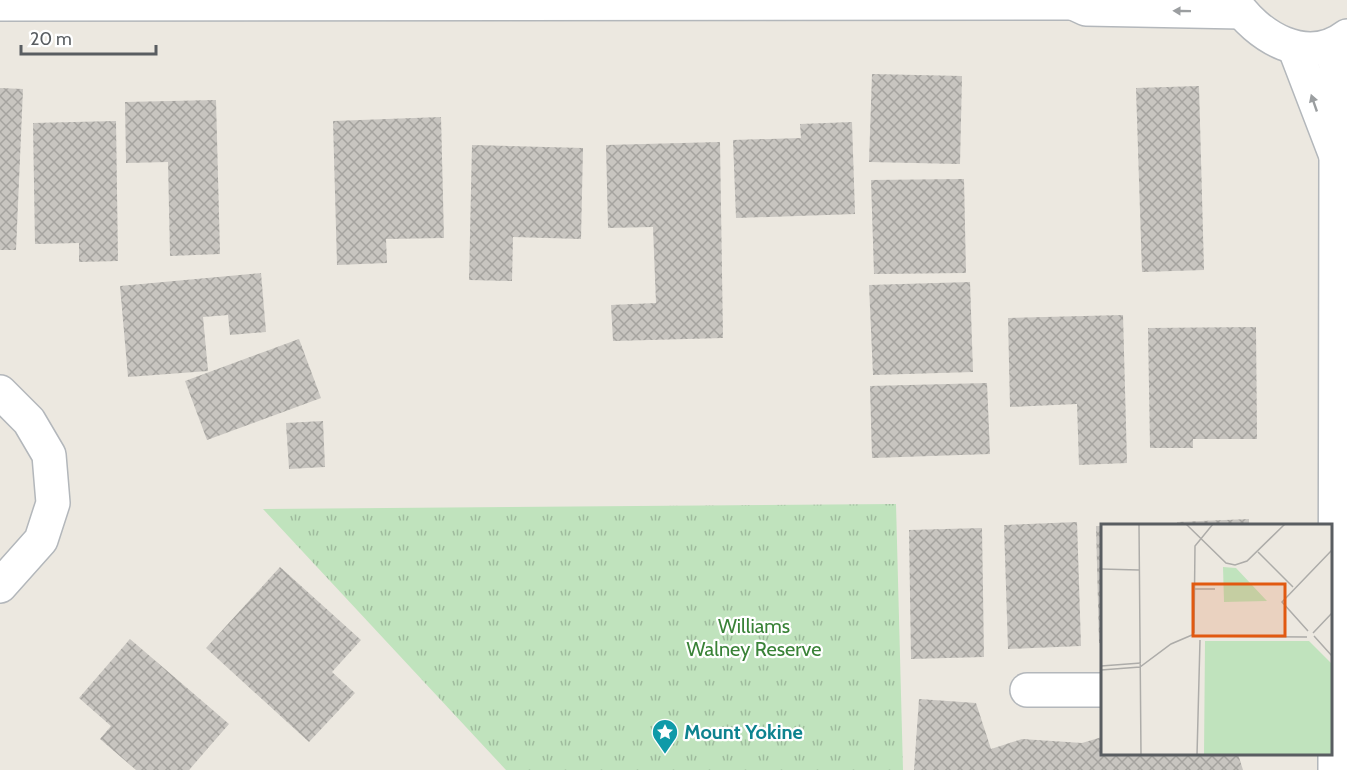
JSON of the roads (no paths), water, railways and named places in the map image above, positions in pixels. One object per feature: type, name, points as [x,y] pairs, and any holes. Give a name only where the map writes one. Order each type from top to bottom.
[{"type":"street","points":[[0,4],[1077,2],[1086,9],[1237,6],[1255,26],[1295,49],[1313,51],[1340,41],[1342,134],[1336,156],[1333,687],[1335,770]]},
{"type":"street","points":[[1295,49],[1336,156]]},
{"type":"street","points":[[0,392],[29,422],[49,455],[53,503],[41,540],[0,585]]},
{"type":"street","points":[[1027,690],[1101,690]]},
{"type":"place","name":"Mount Yokine","points":[[665,755]]},
{"type":"park label","name":"Williams Walney Reserve","points":[[754,638]]}]
